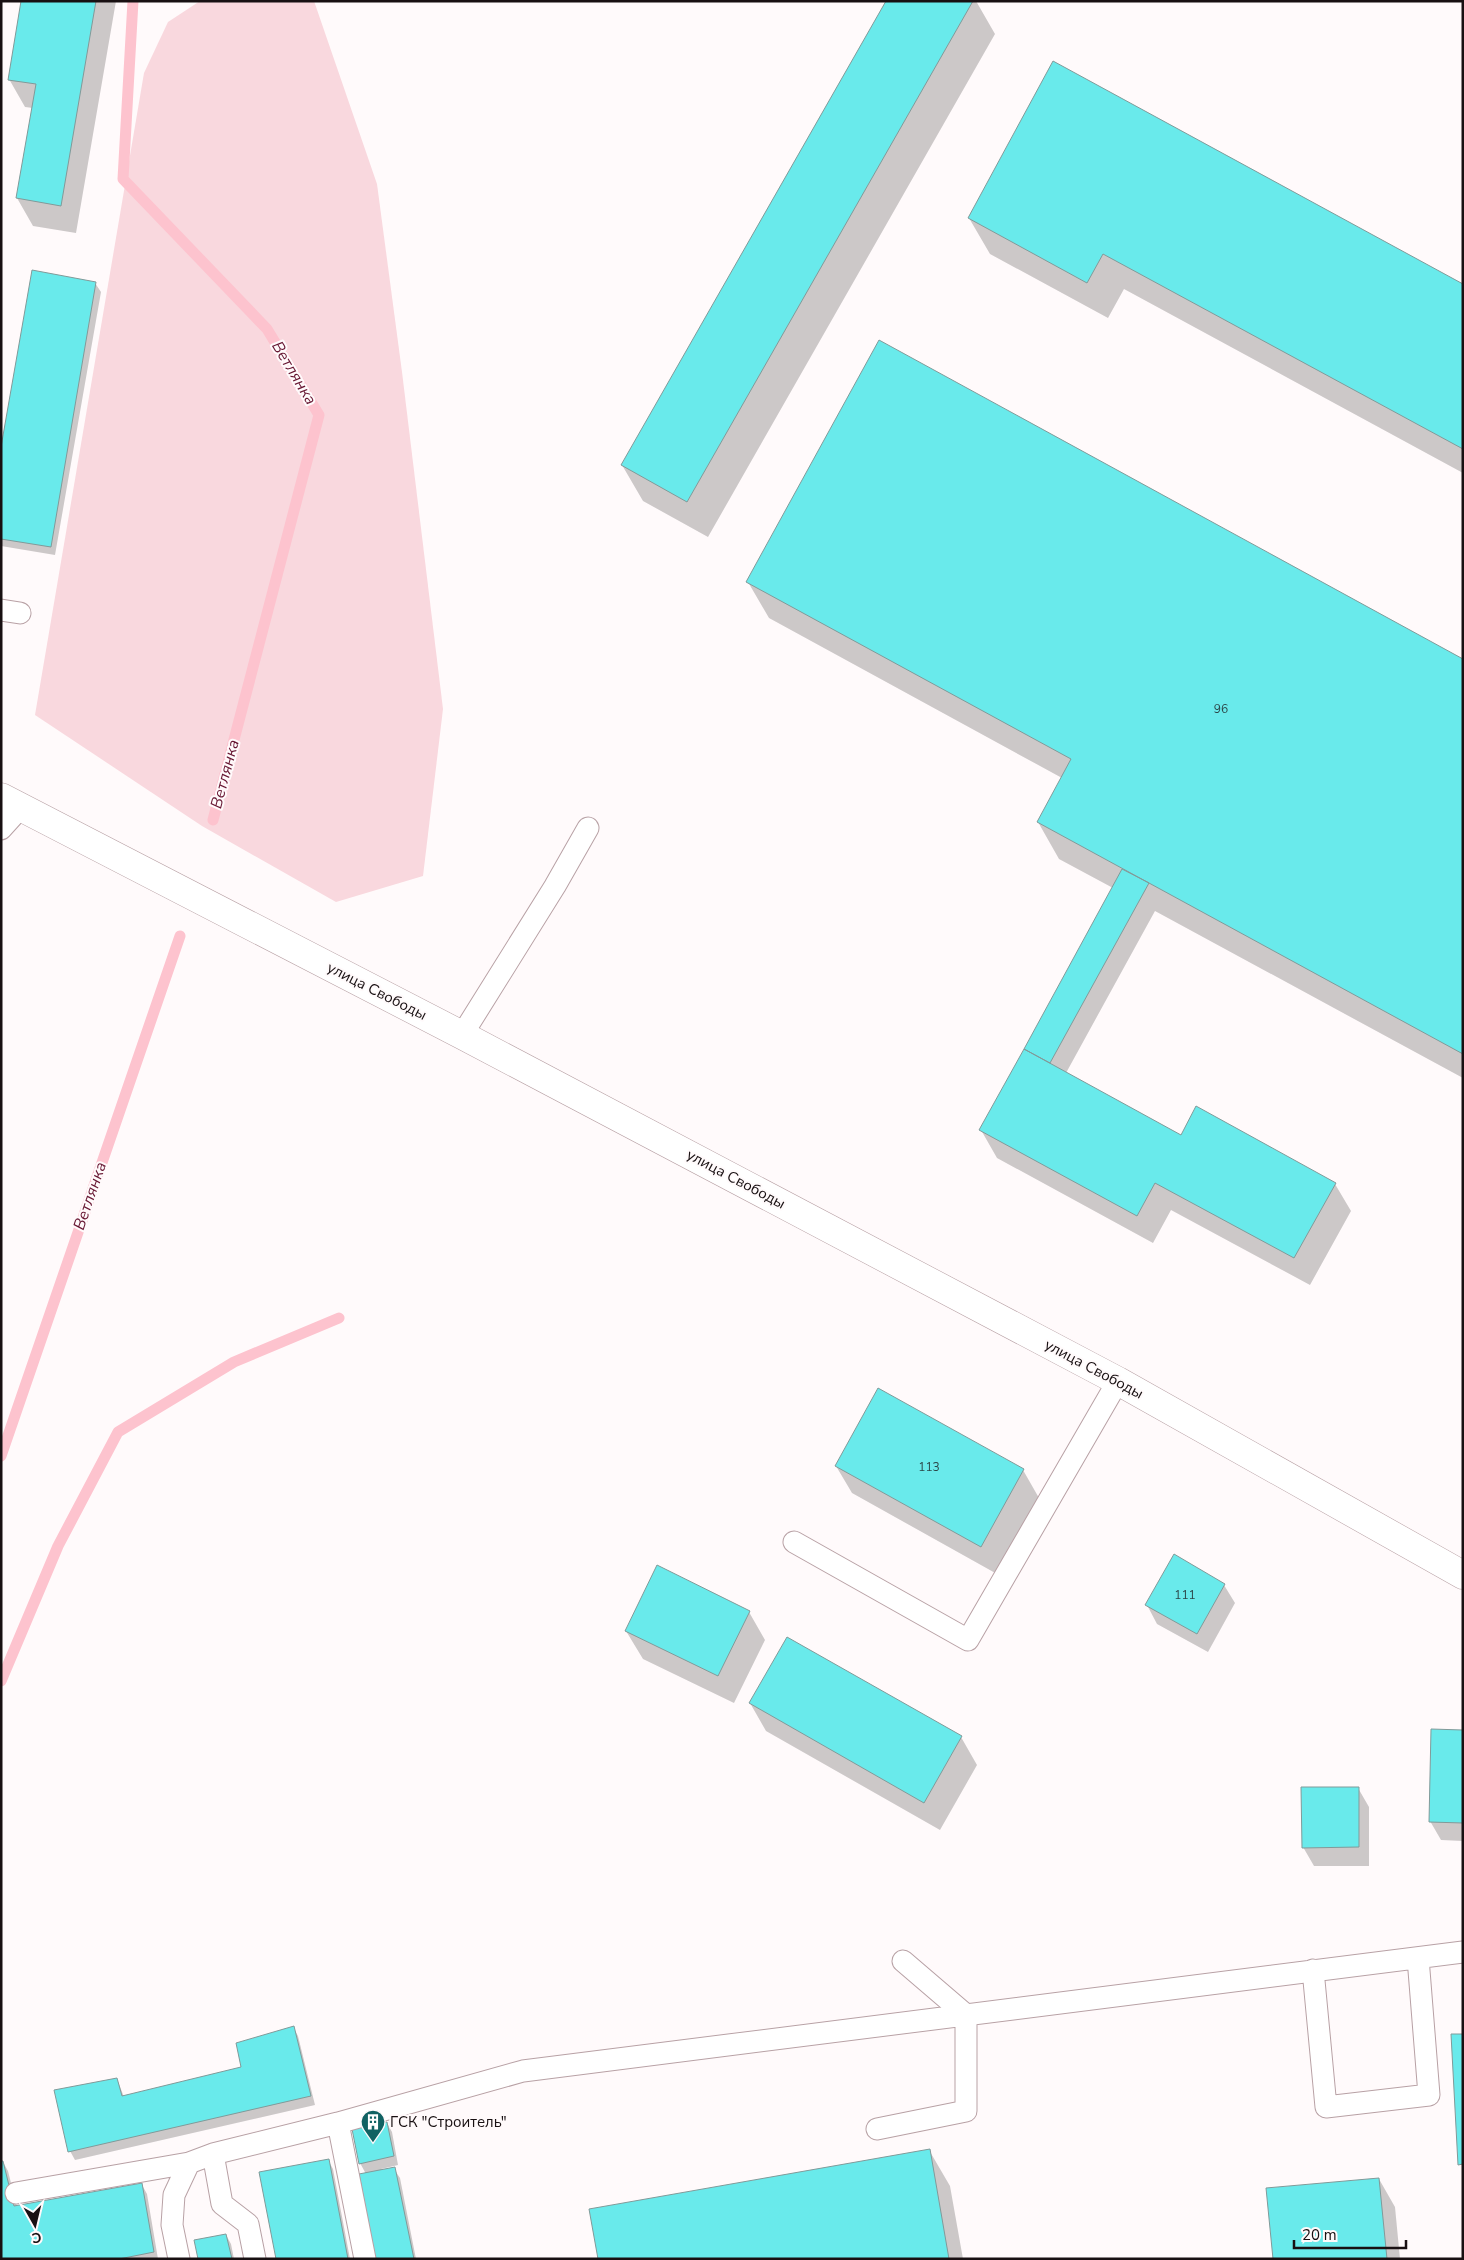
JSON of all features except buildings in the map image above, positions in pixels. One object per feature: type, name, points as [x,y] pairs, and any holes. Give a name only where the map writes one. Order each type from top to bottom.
[{"type":"main road","name":"улица Свободы","points":[[10,803],[462,1034],[1118,1381],[1463,1575]]},
{"type":"lane","points":[[1,829],[10,803]]},
{"type":"lane","points":[[462,1034],[555,886],[588,828]]},
{"type":"lane","points":[[794,1542],[968,1640],[1118,1381]]},
{"type":"lane","points":[[16,2193],[189,2163],[213,2154],[338,2123],[523,2071],[1463,1952]]},
{"type":"lane","points":[[1313,1970],[1326,2107],[1429,2095],[1418,1958]]},
{"type":"lane","points":[[878,2129],[966,2111],[966,2015],[903,1962]]},
{"type":"lane","points":[[338,2123],[365,2259]]},
{"type":"lane","points":[[213,2154],[222,2204],[248,2224],[255,2259]]},
{"type":"lane","points":[[179,2259],[172,2225],[174,2195],[189,2163]]},
{"type":"shaded area","points":[[200,1],[314,1],[377,184],[443,709],[423,876],[336,902],[202,826],[35,715],[144,73],[168,22]]},
{"type":"waterway","name":"Ветлянка","points":[[133,1],[123,179],[267,329],[319,415],[213,820]]},
{"type":"waterway","name":"Ветлянка","points":[[1,1456],[180,936]]},
{"type":"waterway","points":[[1,1681],[58,1546],[118,1432],[234,1362],[339,1318]]},
{"type":"place","name":"ГСК \"Строитель\"","points":[[373,2143]]}]
